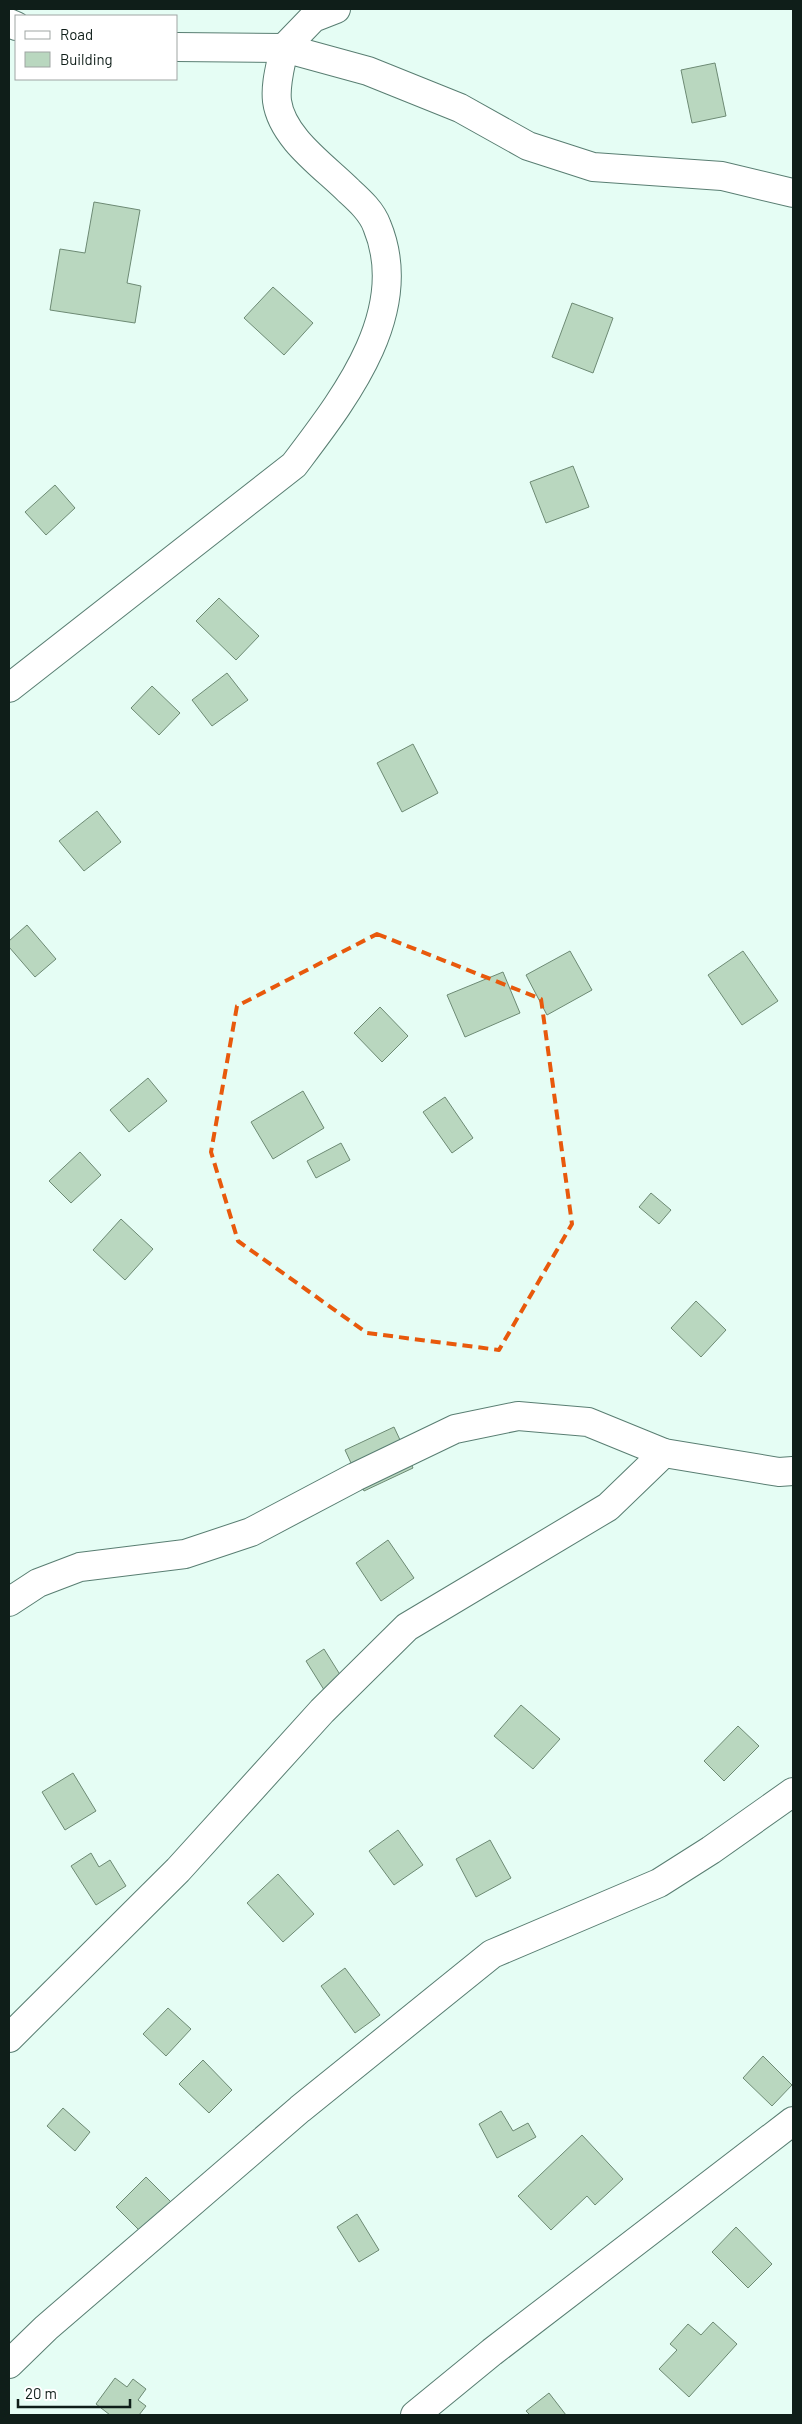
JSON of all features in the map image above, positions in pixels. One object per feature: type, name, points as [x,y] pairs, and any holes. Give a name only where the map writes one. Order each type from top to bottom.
[{"type":"street","points":[[9,688],[294,465],[323,426],[363,363],[383,314],[388,287],[386,259],[377,226],[364,205],[296,140],[284,121],[277,102],[277,81],[284,48],[313,18],[336,9]]},
{"type":"street","points":[[178,47],[284,48],[368,71],[460,108],[528,146],[593,167],[722,176],[793,193]]},
{"type":"street","points":[[9,1602],[38,1583],[80,1567],[185,1554],[251,1532],[355,1477],[455,1429],[518,1416],[588,1422],[664,1453],[779,1472],[793,1471]]},
{"type":"street","points":[[11,2029],[178,1870],[322,1711],[406,1627],[608,1507],[664,1453]]},
{"type":"street","points":[[9,2364],[54,2321],[300,2109],[492,1954],[659,1883],[711,1850],[793,1792]]},
{"type":"street","points":[[415,2415],[492,2352],[793,2121]]},
{"type":"highlighted area","points":[[377,934],[541,999],[572,1224],[499,1350],[367,1333],[238,1241],[211,1152],[237,1006]]},
{"type":"building","points":[[715,63],[726,116],[692,123],[681,70]]},
{"type":"building","points":[[94,202],[140,210],[127,283],[141,286],[135,323],[50,310],[60,249],[85,253]]},
{"type":"building","points":[[273,287],[313,323],[284,355],[244,318]]},
{"type":"building","points":[[572,303],[613,318],[593,373],[552,357]]},
{"type":"building","points":[[573,466],[589,507],[546,523],[530,482]]},
{"type":"building","points":[[55,485],[75,508],[46,535],[25,512]]},
{"type":"building","points":[[219,598],[259,636],[236,660],[196,621]]},
{"type":"building","points":[[227,673],[248,700],[212,726],[192,700]]},
{"type":"building","points":[[152,686],[180,713],[159,735],[131,708]]},
{"type":"building","points":[[413,744],[438,793],[402,812],[377,763]]},
{"type":"building","points":[[97,811],[121,842],[84,871],[59,841]]},
{"type":"building","points":[[27,925],[56,959],[35,977],[9,947],[9,941]]},
{"type":"building","points":[[570,951],[592,990],[547,1015],[526,975]]},
{"type":"building","points":[[743,951],[778,1001],[742,1025],[708,975]]},
{"type":"building","points":[[503,972],[520,1013],[465,1037],[447,995]]},
{"type":"building","points":[[380,1007],[408,1036],[382,1062],[354,1033]]},
{"type":"building","points":[[148,1078],[167,1101],[129,1132],[110,1110]]},
{"type":"building","points":[[303,1091],[324,1128],[273,1159],[251,1122]]},
{"type":"building","points":[[445,1097],[473,1138],[452,1153],[423,1112]]},
{"type":"building","points":[[341,1143],[350,1160],[316,1178],[307,1161]]},
{"type":"building","points":[[80,1152],[101,1175],[71,1203],[49,1181]]},
{"type":"building","points":[[651,1193],[671,1210],[659,1224],[639,1207]]},
{"type":"building","points":[[121,1219],[153,1249],[125,1280],[93,1250]]},
{"type":"building","points":[[696,1301],[726,1330],[701,1357],[671,1328]]},
{"type":"building","points":[[394,1427],[413,1468],[364,1491],[345,1450]]},
{"type":"building","points":[[388,1540],[414,1578],[381,1601],[356,1563]]},
{"type":"building","points":[[324,1649],[344,1681],[326,1693],[306,1661]]},
{"type":"building","points":[[521,1705],[560,1739],[533,1769],[494,1736]]},
{"type":"building","points":[[738,1726],[759,1746],[724,1781],[704,1761]]},
{"type":"building","points":[[73,1773],[96,1811],[65,1830],[42,1792]]},
{"type":"building","points":[[398,1830],[423,1865],[394,1885],[369,1851]]},
{"type":"building","points":[[490,1840],[511,1878],[476,1897],[456,1859]]},
{"type":"building","points":[[91,1853],[99,1867],[110,1860],[126,1886],[96,1905],[71,1866]]},
{"type":"building","points":[[278,1874],[314,1914],[283,1942],[247,1903]]},
{"type":"building","points":[[345,1968],[380,2015],[355,2033],[321,1986]]},
{"type":"building","points":[[168,2008],[191,2029],[166,2056],[143,2034]]},
{"type":"building","points":[[763,2056],[792,2085],[772,2106],[743,2078]]},
{"type":"building","points":[[203,2060],[232,2090],[209,2113],[179,2084]]},
{"type":"building","points":[[63,2108],[90,2132],[75,2151],[47,2126]]},
{"type":"building","points":[[501,2111],[513,2131],[528,2123],[536,2137],[497,2158],[479,2124]]},
{"type":"building","points":[[582,2135],[623,2179],[595,2205],[587,2196],[551,2230],[518,2196]]},
{"type":"building","points":[[146,2177],[177,2208],[147,2238],[116,2207]]},
{"type":"building","points":[[357,2214],[379,2250],[359,2262],[337,2227]]},
{"type":"building","points":[[736,2227],[772,2264],[748,2288],[712,2252]]},
{"type":"building","points":[[713,2322],[737,2344],[689,2397],[659,2369],[677,2350],[670,2344],[688,2324],[701,2335]]},
{"type":"building","points":[[115,2378],[127,2387],[133,2379],[146,2389],[138,2400],[146,2406],[139,2415],[110,2415],[96,2404]]},
{"type":"building","points":[[549,2393],[566,2415],[530,2415],[526,2411]]}]
